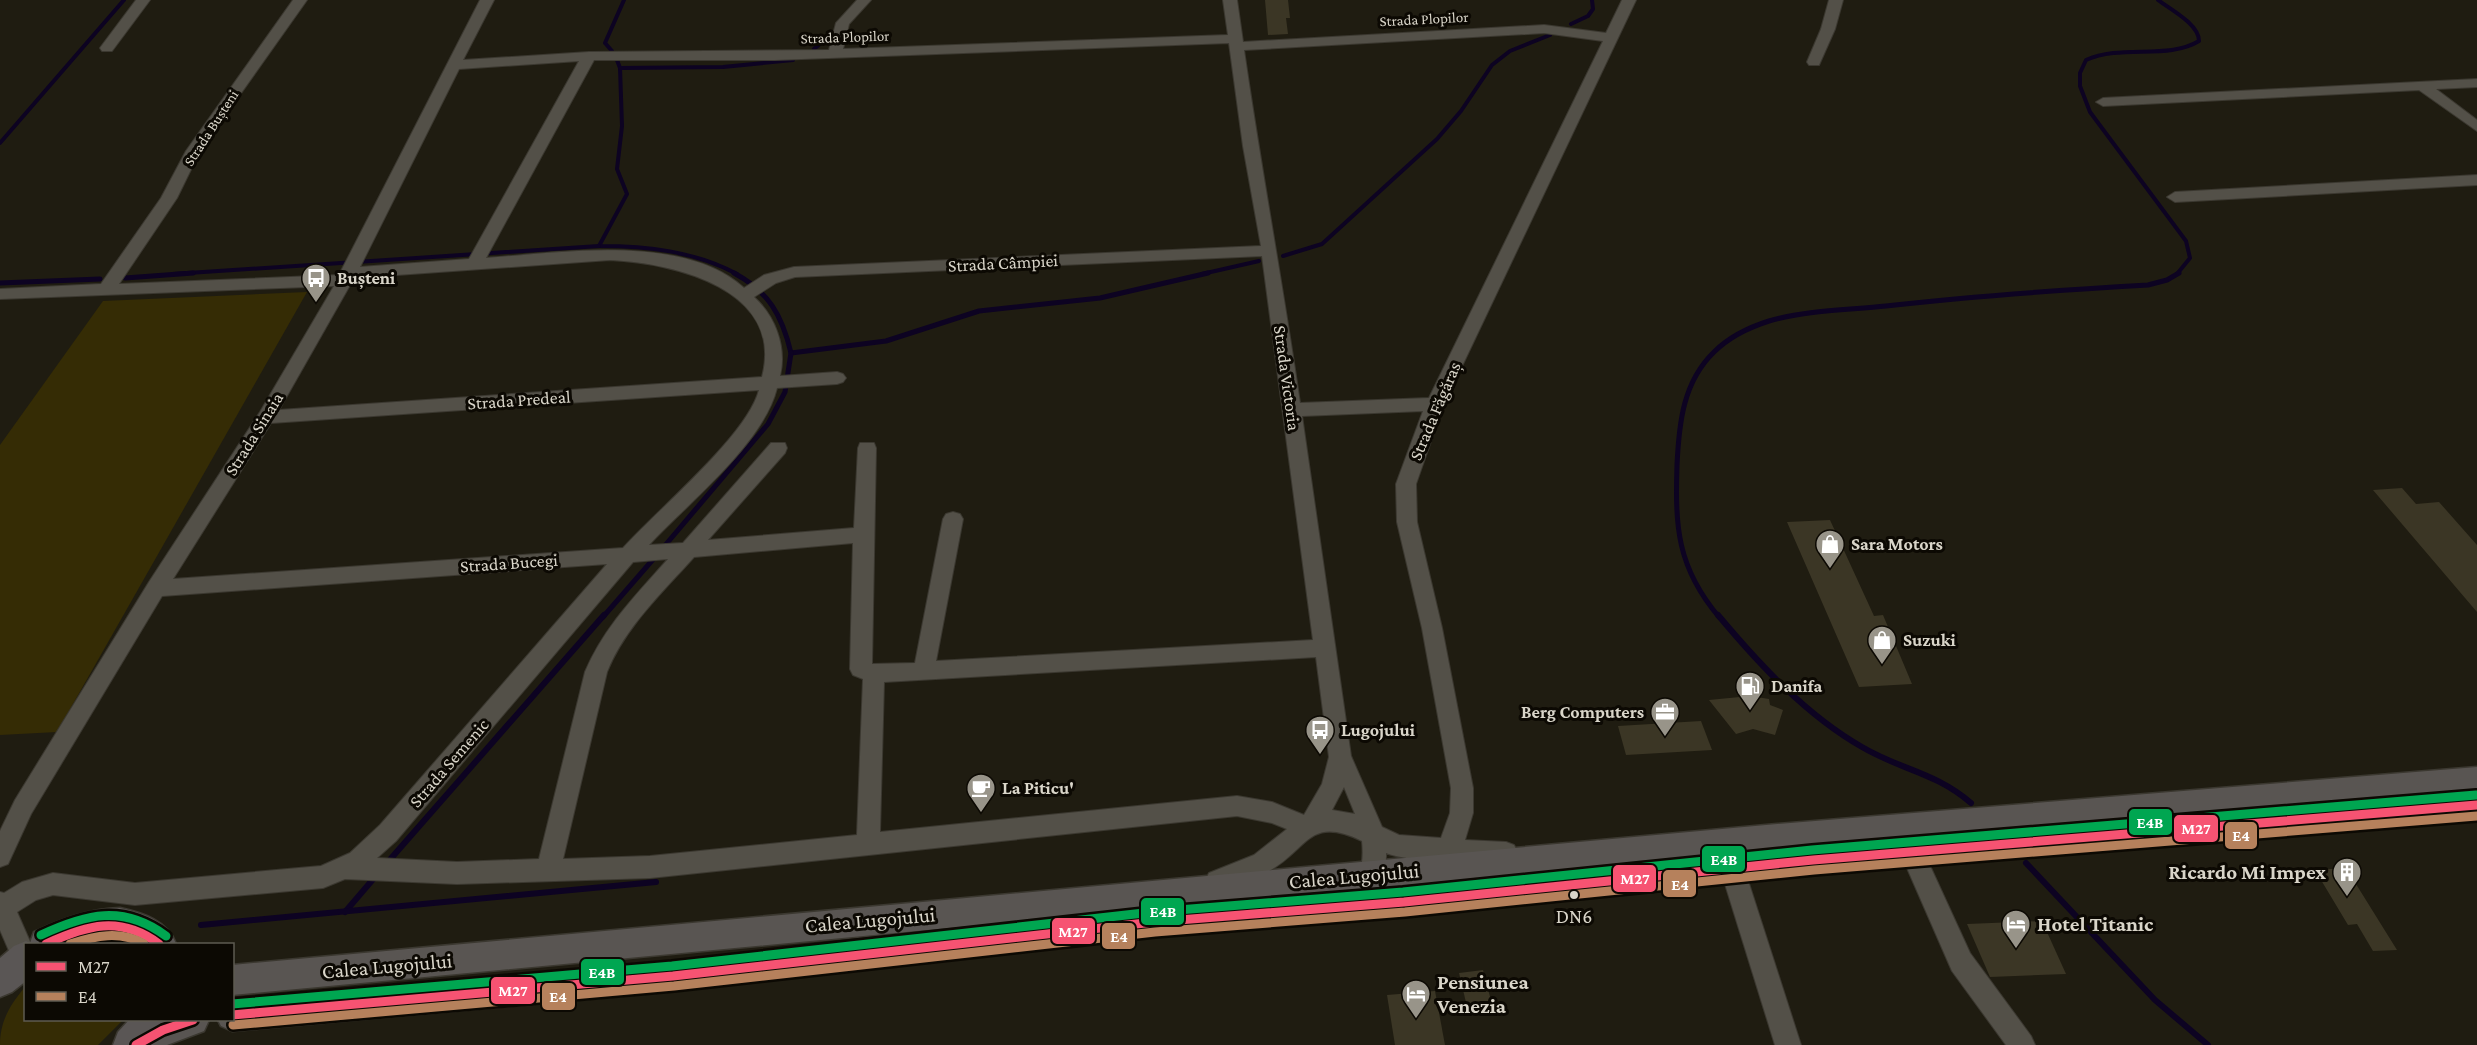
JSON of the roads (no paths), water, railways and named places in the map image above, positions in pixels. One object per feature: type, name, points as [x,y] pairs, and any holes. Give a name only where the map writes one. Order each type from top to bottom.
[{"type":"highway","points":[[56,943],[81,930],[119,925],[144,931],[157,943]]},
{"type":"highway","points":[[133,1045],[150,1021]]},
{"type":"main road","name":"Calea Lugojului","points":[[234,980],[1584,855],[2477,779]]},
{"type":"main road","name":"Calea Lugojului","points":[[234,1015],[673,976],[1154,922],[1404,902],[1912,852],[2477,805]]},
{"type":"main road","points":[[133,1045],[156,1033],[190,1021]]},
{"type":"street","points":[[107,48],[143,0]]},
{"type":"street","name":"Strada Bușteni","points":[[106,290],[169,198],[193,151],[300,0]]},
{"type":"street","name":"Strada Sinaia","points":[[0,856],[23,807],[156,588],[266,417],[352,268],[487,0]]},
{"type":"street","points":[[835,53],[843,23],[864,0]]},
{"type":"street","name":"Strada Victoria","points":[[1230,0],[1250,146],[1271,261],[1340,757],[1356,789],[1372,837],[1376,858],[1372,874]]},
{"type":"street","name":"Strada Făgăraș","points":[[1447,850],[1458,833],[1464,810],[1462,788],[1432,628],[1405,502],[1408,476],[1435,404],[1629,0]]},
{"type":"street","points":[[1814,62],[1828,29],[1836,0]]},
{"type":"street","name":"Strada Plopilor","points":[[455,64],[589,57],[1236,43],[1544,29],[1612,38]]},
{"type":"street","points":[[480,256],[589,57]]},
{"type":"street","points":[[2103,102],[2477,83]]},
{"type":"street","points":[[2422,86],[2477,127]]},
{"type":"street","points":[[2175,197],[2477,180]]},
{"type":"street","points":[[0,294],[106,290],[480,256],[647,256],[706,273],[752,290],[769,329],[783,381]]},
{"type":"street","name":"Strada Câmpiei","points":[[752,290],[780,275],[794,272],[1271,261]]},
{"type":"street","name":"Strada Predeal","points":[[266,417],[837,378]]},
{"type":"street","name":"Strada Semenic","points":[[1,905],[30,890],[53,884],[135,894],[323,877],[346,868],[368,853],[388,832],[638,554],[741,437],[762,406],[783,381]]},
{"type":"street","points":[[1292,410],[1435,404]]},
{"type":"street","points":[[549,870],[596,672],[605,650],[620,627],[681,549],[778,448]]},
{"type":"street","points":[[867,448],[862,535],[867,672],[868,844]]},
{"type":"street","points":[[924,671],[953,519]]},
{"type":"street","name":"Strada Bucegi","points":[[156,588],[638,554],[862,535]]},
{"type":"street","points":[[867,672],[924,671],[1325,648]]},
{"type":"street","name":"Strada Victoria","points":[[1187,891],[1242,873],[1262,863],[1309,826],[1333,786],[1340,757]]},
{"type":"street","points":[[346,868],[458,873],[650,867],[1237,806],[1269,810],[1289,816],[1309,826],[1330,820],[1347,822],[1372,837],[1397,846],[1584,855]]},
{"type":"street","points":[[1912,852],[1961,962],[2022,1045]]},
{"type":"street","points":[[1732,868],[1788,1045]]},
{"type":"street","points":[[1300,909],[1356,891],[1372,874]]},
{"type":"street","points":[[1,905],[24,960]]},
{"type":"waterway","points":[[0,143],[124,0]]},
{"type":"waterway","points":[[612,51],[605,43],[624,0]]},
{"type":"waterway","points":[[1571,24],[1588,16],[1593,9],[1592,0]]},
{"type":"waterway","points":[[2158,0],[2189,23],[2198,35],[2199,41],[2173,50],[2114,53],[2086,60],[2080,73],[2080,86],[2090,112],[2186,241],[2190,258],[2177,274]]},
{"type":"waterway","points":[[814,49],[834,32]]},
{"type":"waterway","points":[[1283,256],[1322,244],[1437,139],[1461,111],[1492,65],[1510,51],[1550,35]]},
{"type":"waterway","points":[[617,60],[620,68]]},
{"type":"waterway","points":[[620,68],[723,67],[793,60]]},
{"type":"waterway","points":[[599,246],[627,194],[617,169],[622,126],[620,68]]},
{"type":"waterway","points":[[173,274],[599,246]]},
{"type":"waterway","points":[[599,246],[670,251],[704,260],[737,274]]},
{"type":"waterway","points":[[1202,274],[1259,261]]},
{"type":"waterway","points":[[125,278],[193,273]]},
{"type":"waterway","points":[[734,273],[756,288],[772,306],[783,327],[791,353]]},
{"type":"waterway","points":[[791,353],[886,341],[979,311],[1100,298],[1208,273]]},
{"type":"waterway","points":[[1719,617],[1694,581],[1682,546],[1678,527],[1677,465],[1681,419],[1689,390],[1704,364],[1726,342],[1762,323],[1783,317],[1984,296],[2148,285],[2167,280],[2179,273]]},
{"type":"waterway","points":[[0,283],[100,279]]},
{"type":"waterway","points":[[662,549],[768,424],[785,392],[791,353]]},
{"type":"waterway","points":[[603,617],[656,556]]},
{"type":"waterway","points":[[387,863],[604,615]]},
{"type":"waterway","points":[[1718,615],[1767,670],[1822,720],[1876,755],[1944,784],[1971,803]]},
{"type":"waterway","points":[[2026,863],[2155,1000],[2208,1045]]},
{"type":"waterway","points":[[346,911],[375,877]]},
{"type":"waterway","points":[[346,911],[656,882]]},
{"type":"waterway","points":[[201,925],[346,911]]},
{"type":"place","name":"Bușteni","points":[[316,304]]},
{"type":"place","name":"Sara Motors","points":[[1830,570]]},
{"type":"place","name":"Suzuki","points":[[1882,666]]},
{"type":"place","name":"Danifa","points":[[1750,712]]},
{"type":"place","name":"Berg Computers","points":[[1665,738]]},
{"type":"place","name":"Lugojului","points":[[1320,756]]},
{"type":"place","name":"La Piticu'","points":[[981,814]]},
{"type":"place","name":"DN6","points":[[1574,895]]},
{"type":"place","name":"Ricardo Mi Impex","points":[[2347,898]]},
{"type":"place","name":"Hotel Titanic","points":[[2016,950]]},
{"type":"place","name":"Pensiunea Venezia","points":[[1416,1020]]}]
